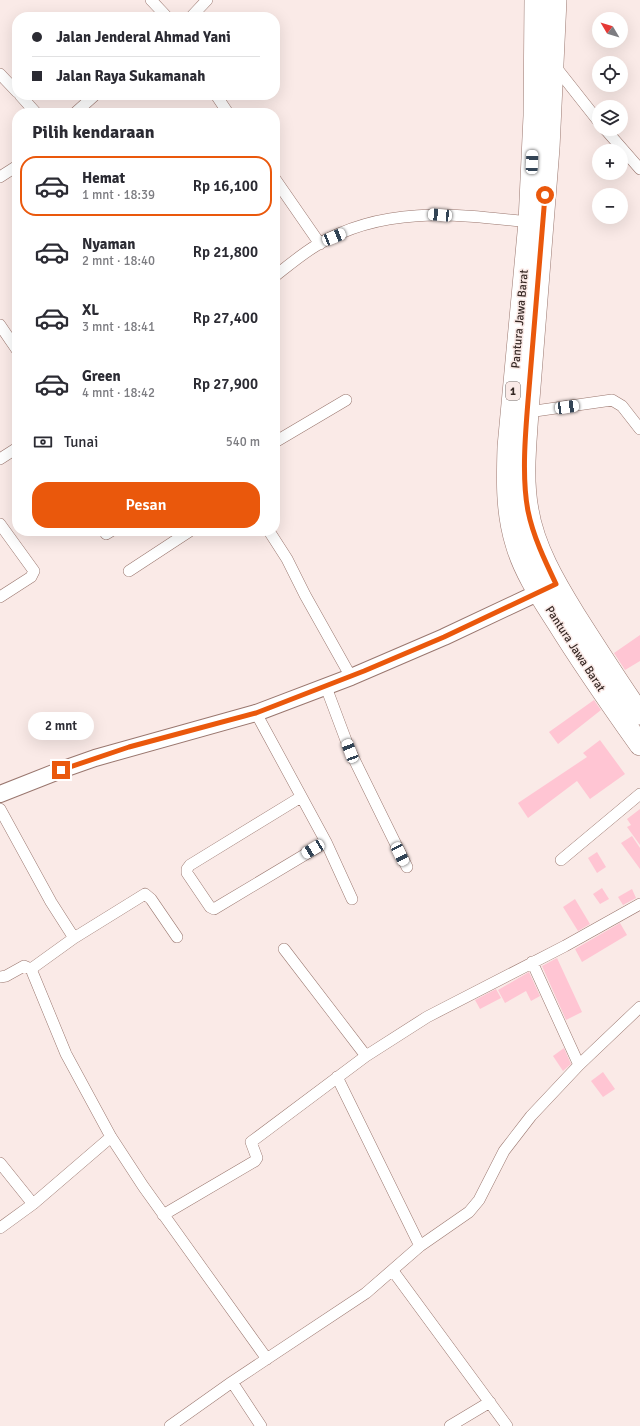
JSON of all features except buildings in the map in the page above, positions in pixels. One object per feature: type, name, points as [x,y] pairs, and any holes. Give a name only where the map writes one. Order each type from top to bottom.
[{"type":"highway","name":"Pantura Jawa Barat","points":[[535,0],[534,116],[529,222],[508,447],[507,483],[510,521],[516,545],[548,589],[601,690],[640,745]]},
{"type":"highway","name":"1","points":[[556,0],[554,65],[528,412],[526,461],[528,511],[544,561],[548,589],[605,662],[640,714]]},
{"type":"street","points":[[151,0],[162,12]]},
{"type":"street","points":[[196,12],[207,0]]},
{"type":"street","points":[[554,65],[592,113]]},
{"type":"street","points":[[0,74],[12,87]]},
{"type":"street","points":[[24,100],[32,108]]},
{"type":"street","points":[[81,108],[89,100]]},
{"type":"street","points":[[611,136],[640,169]]},
{"type":"street","points":[[0,177],[12,169]]},
{"type":"street","points":[[280,186],[320,244]]},
{"type":"street","points":[[280,272],[320,244],[379,220],[411,215],[431,214],[529,222]]},
{"type":"street","points":[[0,325],[12,343]]},
{"type":"street","points":[[280,439],[346,400]]},
{"type":"street","points":[[528,412],[612,400],[622,406],[640,429]]},
{"type":"street","points":[[0,459],[12,451]]},
{"type":"street","points":[[0,524],[34,571],[31,577],[0,597]]},
{"type":"street","points":[[129,572],[183,536]]},
{"type":"street","points":[[272,536],[287,559],[304,596],[351,677]]},
{"type":"street","points":[[0,794],[102,756],[256,713],[326,687],[444,637],[548,589]]},
{"type":"street","points":[[326,687],[350,751],[407,867]]},
{"type":"street","points":[[256,713],[326,842],[352,899]]},
{"type":"street","points":[[560,860],[640,794]]},
{"type":"street","points":[[301,797],[190,865],[187,869],[187,873],[210,907],[215,909],[326,842]]},
{"type":"street","points":[[0,809],[51,902],[74,938]]},
{"type":"street","points":[[31,969],[74,938],[145,894],[151,899],[178,937]]},
{"type":"street","points":[[163,1215],[255,1161],[257,1158],[251,1142],[366,1056],[427,1017],[565,946],[640,904]]},
{"type":"street","points":[[284,949],[366,1056]]},
{"type":"street","points":[[532,962],[580,1065]]},
{"type":"street","points":[[0,977],[6,976],[24,966],[31,969],[66,1054],[111,1137],[163,1215],[267,1359]]},
{"type":"street","points":[[174,1425],[232,1382],[366,1293],[393,1272],[420,1246],[469,1212],[479,1200],[504,1151],[531,1116],[580,1065],[640,1007]]},
{"type":"street","points":[[337,1077],[420,1246]]},
{"type":"street","points":[[0,1228],[33,1204],[111,1137]]},
{"type":"street","points":[[0,1163],[33,1204]]},
{"type":"street","points":[[393,1272],[507,1426]]},
{"type":"street","points":[[232,1382],[261,1426]]},
{"type":"street","points":[[450,1426],[490,1402]]},
{"type":"route","points":[[61,770],[129,747],[256,713],[338,682],[444,637],[556,584],[544,561],[528,511],[526,490],[528,412],[545,195]]}]
